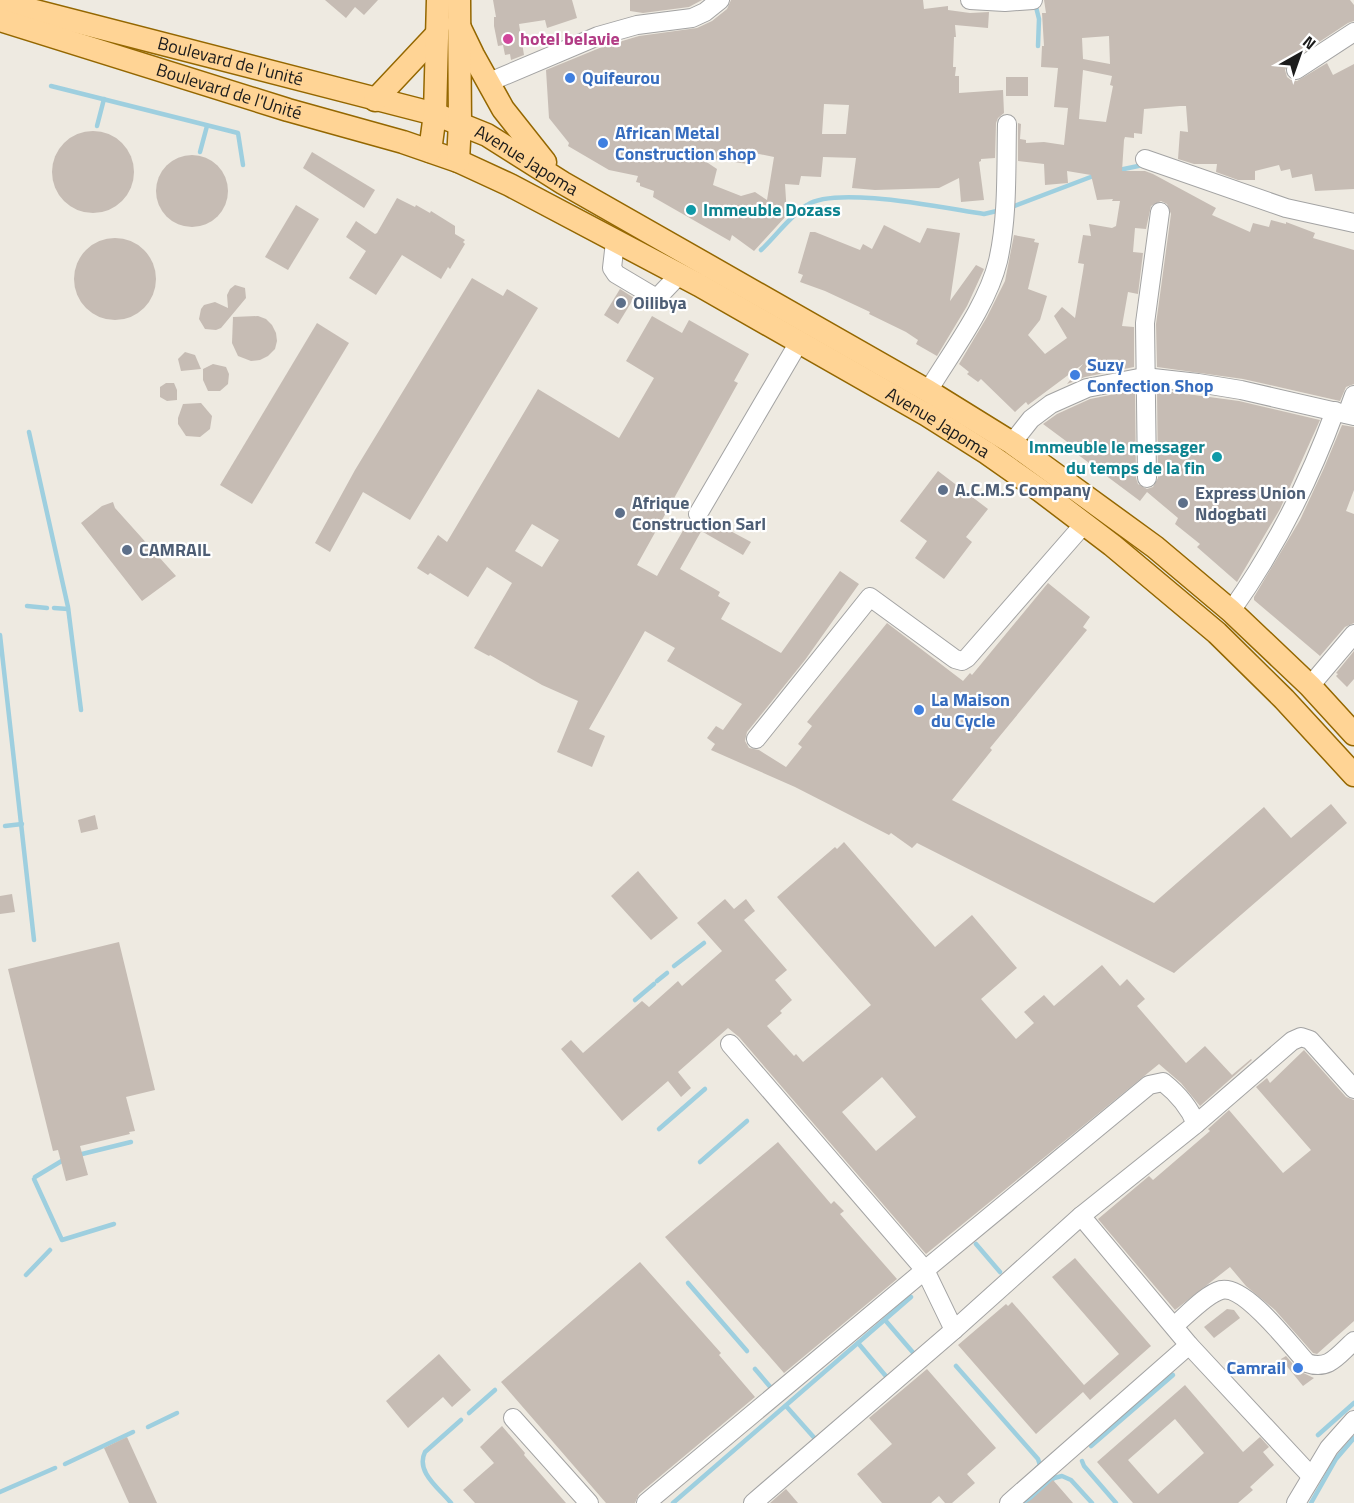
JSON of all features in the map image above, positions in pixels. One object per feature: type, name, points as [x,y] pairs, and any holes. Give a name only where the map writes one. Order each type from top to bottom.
[{"type":"main road","points":[[430,151],[435,114],[438,0]]},
{"type":"main road","points":[[458,161],[459,0]]},
{"type":"main road","name":"Boulevard de l'unité","points":[[0,2],[460,122]]},
{"type":"main road","name":"Boulevard de l'Unité","points":[[0,20],[458,161]]},
{"type":"main road","points":[[458,24],[503,109],[563,183]]},
{"type":"main road","points":[[375,100],[436,35]]},
{"type":"main road","name":"Avenue Japoma","points":[[460,122],[495,139],[563,183],[696,275],[799,342],[927,415],[987,453],[1084,524],[1217,633],[1284,699],[1354,775]]},
{"type":"main road","name":"Avenue Japoma","points":[[458,161],[510,185],[615,242],[696,275],[928,390],[1012,443],[1155,547],[1231,611],[1310,686],[1354,734]]},
{"type":"street","points":[[488,82],[598,36],[637,25],[692,18],[705,12],[720,0]]},
{"type":"street","points":[[970,0],[1005,2],[1033,0]]},
{"type":"street","points":[[1296,70],[1354,32]]},
{"type":"street","points":[[928,390],[977,311],[998,262],[1006,193],[1007,124]]},
{"type":"street","points":[[1145,159],[1286,208],[1354,223]]},
{"type":"street","points":[[1147,478],[1144,323],[1160,213]]},
{"type":"street","points":[[615,242],[612,268],[615,274],[653,296],[658,297],[696,275]]},
{"type":"street","points":[[698,514],[799,342]]},
{"type":"street","points":[[1012,443],[1031,419],[1051,404],[1086,388],[1144,377],[1198,382],[1345,414]]},
{"type":"street","points":[[1231,611],[1272,548],[1322,444],[1345,414],[1354,395]]},
{"type":"street","points":[[756,739],[870,597],[955,659],[962,661],[1084,524]]},
{"type":"street","points":[[1310,686],[1354,634]]},
{"type":"street","points":[[753,1503],[954,1330],[1081,1216],[1196,1124],[1292,1041],[1301,1037],[1310,1040],[1354,1089]]},
{"type":"street","points":[[730,1044],[925,1270],[954,1330]]},
{"type":"street","points":[[646,1503],[1149,1084],[1163,1082],[1177,1093],[1192,1114],[1196,1124]]},
{"type":"street","points":[[1081,1216],[1189,1345],[1311,1476]]},
{"type":"street","points":[[1174,1326],[1213,1294],[1224,1289],[1235,1291],[1249,1300],[1307,1363],[1317,1366],[1326,1365],[1354,1341]]},
{"type":"street","points":[[1009,1503],[1189,1345]]},
{"type":"street","points":[[513,1418],[590,1503]]},
{"type":"street","points":[[1296,1503],[1329,1448],[1354,1420]]},
{"type":"building","points":[[325,0],[378,0],[364,15],[355,7],[346,18]]},
{"type":"building","points":[[493,0],[572,0],[577,18],[547,28],[545,20],[519,24],[524,55],[511,60],[510,54],[505,55],[503,45],[498,46],[494,26],[494,17],[496,17]]},
{"type":"building","points":[[630,0],[702,0],[689,7],[643,13],[630,11]]},
{"type":"building","points":[[731,0],[923,0],[924,9],[948,6],[948,10],[970,13],[989,12],[988,28],[955,25],[953,67],[956,67],[955,76],[959,76],[959,93],[1003,90],[1004,113],[996,123],[995,158],[981,159],[979,162],[984,200],[961,202],[959,178],[939,188],[875,190],[852,188],[856,158],[823,157],[821,177],[801,176],[799,185],[785,184],[787,215],[754,251],[732,235],[730,241],[653,197],[654,191],[636,182],[638,176],[609,170],[568,146],[569,143],[549,118],[546,70],[602,47],[639,36],[697,28],[712,21],[727,9]],"holes":[[[824,104],[849,105],[846,134],[822,134]],[[749,152],[774,157],[767,200],[755,192],[741,196],[713,185],[717,169],[699,157],[748,164]]]},
{"type":"building","points":[[1044,0],[1350,0],[1354,5],[1354,21],[1290,61],[1285,70],[1287,77],[1297,81],[1327,63],[1333,75],[1354,64],[1354,189],[1315,191],[1312,174],[1292,178],[1290,169],[1281,171],[1279,165],[1255,171],[1255,180],[1238,180],[1216,172],[1217,164],[1194,164],[1178,159],[1180,131],[1188,132],[1186,106],[1144,109],[1142,134],[1134,133],[1134,138],[1125,137],[1122,171],[1145,171],[1153,174],[1216,208],[1212,215],[1250,232],[1253,223],[1269,227],[1271,220],[1286,224],[1286,222],[1315,233],[1313,238],[1354,250],[1354,384],[1346,387],[1340,401],[1243,379],[1157,367],[1156,324],[1171,214],[1167,204],[1161,201],[1151,206],[1146,229],[1135,228],[1133,252],[1143,253],[1138,294],[1128,292],[1122,326],[1134,327],[1134,367],[1085,377],[1067,384],[1083,364],[1028,405],[1026,402],[1015,412],[981,379],[978,382],[959,364],[1005,281],[1014,235],[1035,239],[1034,242],[1039,243],[1028,289],[1047,296],[1040,320],[1028,335],[1045,354],[1067,338],[1054,316],[1062,307],[1075,318],[1084,264],[1078,263],[1083,235],[1091,236],[1089,224],[1112,228],[1116,226],[1120,201],[1097,200],[1091,175],[1067,171],[1068,183],[1045,185],[1044,164],[1018,161],[1018,123],[1021,124],[1020,139],[1026,140],[1026,143],[1044,142],[1064,145],[1068,108],[1054,107],[1058,68],[1041,67],[1042,46],[1044,46],[1042,13],[1046,13]],"holes":[[[1109,36],[1110,64],[1083,59],[1082,38]],[[1083,70],[1112,76],[1110,85],[1113,86],[1106,122],[1079,119]]]},
{"type":"building","points":[[1006,77],[1028,77],[1028,96],[1006,96]]},
{"type":"building","points":[[93,131],[109,134],[122,143],[131,156],[134,172],[131,188],[122,201],[109,210],[93,213],[77,210],[64,201],[55,188],[52,172],[55,156],[64,143],[77,134]]},
{"type":"building","points":[[312,152],[375,190],[364,208],[303,168]]},
{"type":"building","points":[[192,155],[212,161],[222,171],[228,191],[222,211],[212,221],[192,227],[172,221],[162,211],[156,191],[162,171],[172,161]]},
{"type":"building","points":[[397,198],[430,213],[431,211],[455,226],[455,234],[465,240],[463,242],[465,244],[441,279],[402,255],[376,295],[349,278],[366,251],[346,237],[356,221],[375,234],[377,233]]},
{"type":"building","points":[[296,205],[319,219],[288,270],[265,257]]},
{"type":"building","points":[[884,225],[920,243],[927,228],[960,233],[950,301],[976,265],[984,269],[967,306],[937,356],[916,344],[918,340],[906,332],[869,314],[870,312],[800,282],[803,275],[798,273],[810,232],[860,250],[863,244],[872,249]]},
{"type":"building","points":[[115,238],[131,241],[144,250],[153,263],[156,279],[153,295],[144,308],[131,317],[115,320],[99,317],[86,308],[77,295],[74,279],[77,263],[86,250],[99,241]]},
{"type":"building","points":[[472,278],[503,296],[507,289],[538,308],[410,520],[363,492],[330,552],[315,543],[355,470]]},
{"type":"building","points":[[235,285],[245,288],[246,298],[221,328],[205,329],[199,319],[201,309],[204,305],[215,302],[228,308],[227,295]]},
{"type":"building","name":"Oilibya","points":[[620,289],[634,298],[618,324],[604,315]]},
{"type":"building","points":[[258,316],[266,319],[272,325],[277,341],[275,349],[268,356],[251,361],[238,356],[232,343],[233,317]]},
{"type":"building","points":[[652,316],[682,333],[689,320],[749,354],[734,381],[738,383],[637,565],[657,576],[689,520],[703,528],[680,569],[720,592],[718,596],[730,603],[721,619],[781,653],[840,571],[859,584],[805,660],[747,732],[745,741],[749,748],[759,750],[786,767],[802,747],[798,744],[812,726],[807,722],[887,623],[963,681],[970,673],[972,675],[1048,583],[1090,617],[1083,627],[1087,630],[990,748],[992,750],[952,800],[1154,903],[1264,807],[1291,838],[1331,804],[1347,823],[1174,973],[917,843],[912,848],[891,833],[889,835],[795,787],[711,750],[715,744],[707,738],[716,726],[723,730],[742,704],[667,661],[675,648],[645,631],[589,729],[605,736],[592,767],[557,752],[578,701],[542,685],[474,648],[512,583],[487,567],[468,597],[430,573],[428,575],[417,568],[438,535],[447,542],[538,389],[619,438],[654,378],[626,361]],"holes":[[[532,524],[559,540],[542,567],[515,551]]]},
{"type":"building","points":[[317,323],[349,343],[252,504],[220,485]]},
{"type":"building","points":[[185,352],[195,355],[201,369],[181,371],[178,359]]},
{"type":"building","points":[[213,364],[226,367],[229,374],[228,384],[220,391],[208,391],[203,380],[203,369]]},
{"type":"building","points":[[166,383],[174,383],[177,400],[167,401],[160,397],[160,387]]},
{"type":"building","points":[[1135,390],[1136,478],[1138,484],[1147,489],[1153,487],[1158,478],[1157,390],[1239,401],[1320,420],[1280,509],[1237,582],[1197,547],[1200,544],[1175,524],[1178,518],[1147,492],[1140,501],[1073,451],[1075,449],[1070,444],[1043,424],[1057,414],[1090,399]]},
{"type":"building","points":[[201,403],[212,416],[210,429],[200,437],[186,436],[178,424],[183,404]]},
{"type":"building","points":[[1342,425],[1354,427],[1354,490],[1346,511],[1354,514],[1354,623],[1345,627],[1320,656],[1254,600],[1254,597],[1300,520]]},
{"type":"building","points":[[938,471],[988,509],[966,537],[972,542],[944,579],[915,558],[927,541],[900,521]]},
{"type":"building","name":"CAMRAIL","points":[[113,502],[115,508],[176,576],[142,601],[81,523],[102,506]]},
{"type":"building","points":[[710,520],[751,542],[743,555],[703,532]]},
{"type":"building","points":[[1354,651],[1354,679],[1347,687],[1336,676],[1338,674],[1336,673]]},
{"type":"building","points":[[95,815],[98,829],[81,833],[78,820]]},
{"type":"building","points":[[844,842],[935,947],[972,915],[1017,968],[981,999],[1016,1039],[1034,1023],[1024,1012],[1044,995],[1054,1006],[1102,965],[1120,986],[1127,979],[1145,999],[1137,1006],[1186,1063],[1205,1046],[1232,1075],[1252,1060],[1200,1106],[1181,1083],[1159,1064],[926,1254],[739,1037],[728,1028],[678,1072],[691,1088],[681,1097],[668,1081],[622,1121],[561,1049],[571,1040],[583,1053],[642,1001],[649,1007],[678,981],[682,986],[722,951],[697,923],[725,899],[734,909],[746,899],[755,911],[744,920],[787,970],[775,980],[792,1000],[780,1011],[782,1013],[767,1026],[794,1056],[796,1054],[803,1062],[871,1005],[777,897],[835,847],[837,849]],"holes":[[[882,1077],[916,1117],[876,1151],[842,1112]]]},
{"type":"building","points":[[638,871],[678,918],[651,940],[611,896]]},
{"type":"building","points":[[12,894],[15,912],[0,914],[0,896]]},
{"type":"building","points":[[119,942],[155,1090],[126,1097],[135,1131],[80,1146],[88,1175],[66,1181],[58,1150],[53,1151],[8,969]]},
{"type":"building","points":[[1304,1050],[1346,1097],[1354,1100],[1354,1321],[1317,1354],[1313,1353],[1275,1310],[1246,1286],[1230,1267],[1175,1310],[1098,1219],[1149,1176],[1153,1180],[1210,1131],[1208,1129],[1229,1110],[1283,1173],[1311,1150],[1256,1087],[1267,1078],[1270,1083]]},
{"type":"building","points":[[778,1142],[831,1204],[834,1201],[844,1211],[840,1214],[897,1279],[784,1373],[665,1237]]},
{"type":"building","points":[[1075,1258],[1151,1346],[1090,1400],[1083,1392],[1036,1434],[958,1345],[1006,1304],[1008,1306],[1012,1302],[1084,1385],[1119,1354],[1052,1277]]},
{"type":"building","points":[[640,1262],[721,1353],[719,1355],[755,1397],[639,1494],[635,1503],[606,1503],[501,1382]]},
{"type":"building","points":[[1227,1309],[1234,1310],[1240,1318],[1214,1338],[1204,1327]]},
{"type":"building","points":[[439,1354],[471,1390],[452,1407],[443,1397],[408,1428],[386,1401]]},
{"type":"building","points":[[1286,1356],[1299,1371],[1314,1378],[1303,1386],[1281,1359]]},
{"type":"building","points":[[927,1369],[996,1448],[967,1474],[975,1483],[952,1503],[945,1503],[939,1496],[931,1503],[882,1503],[857,1474],[892,1444],[869,1418]]},
{"type":"building","points":[[1185,1385],[1243,1452],[1260,1437],[1269,1447],[1263,1452],[1274,1465],[1250,1487],[1253,1490],[1238,1503],[1133,1503],[1097,1462]],"holes":[[[1175,1419],[1204,1453],[1158,1494],[1128,1460]]]},
{"type":"building","points":[[502,1426],[566,1503],[475,1503],[463,1490],[494,1463],[480,1447]]},
{"type":"building","points":[[127,1437],[157,1503],[129,1503],[104,1448]]},
{"type":"building","points":[[1053,1480],[1073,1503],[1026,1503],[1031,1500]]},
{"type":"building","points":[[786,1489],[798,1503],[770,1503]]},
{"type":"waterway","points":[[1035,3],[1039,19],[1038,46]]},
{"type":"waterway","points":[[51,86],[238,133],[243,165]]},
{"type":"waterway","points":[[97,126],[104,99]]},
{"type":"waterway","points":[[200,152],[207,126]]},
{"type":"waterway","points":[[1119,170],[1143,165]]},
{"type":"waterway","points":[[1009,208],[1096,175]]},
{"type":"waterway","points":[[761,250],[789,220],[807,205],[821,199],[842,197],[893,200],[984,214],[1001,210]]},
{"type":"waterway","points":[[29,432],[68,607],[81,710]]},
{"type":"waterway","points":[[27,606],[47,608]]},
{"type":"waterway","points":[[54,608],[68,609]]},
{"type":"waterway","points":[[0,635],[34,940]]},
{"type":"waterway","points":[[5,826],[22,824]]},
{"type":"waterway","points":[[674,966],[704,943]]},
{"type":"waterway","points":[[657,981],[667,973]]},
{"type":"waterway","points":[[635,1000],[654,984]]},
{"type":"waterway","points":[[659,1129],[705,1089]]},
{"type":"waterway","points":[[700,1162],[747,1121]]},
{"type":"waterway","points":[[78,1155],[131,1142]]},
{"type":"waterway","points":[[35,1177],[65,1159]]},
{"type":"waterway","points":[[34,1179],[62,1240],[114,1224]]},
{"type":"waterway","points":[[976,1244],[1000,1272]]},
{"type":"waterway","points":[[26,1275],[50,1250]]},
{"type":"waterway","points":[[688,1283],[747,1351]]},
{"type":"waterway","points":[[673,1503],[911,1297]]},
{"type":"waterway","points":[[885,1320],[916,1356]]},
{"type":"waterway","points":[[858,1343],[890,1381]]},
{"type":"waterway","points":[[956,1366],[1038,1459],[1040,1465],[1036,1469]]},
{"type":"waterway","points":[[755,1369],[772,1389]]},
{"type":"waterway","points":[[1091,1446],[1173,1375]]},
{"type":"waterway","points":[[469,1413],[495,1390]]},
{"type":"waterway","points":[[1318,1435],[1354,1403]]},
{"type":"waterway","points":[[786,1406],[818,1442]]},
{"type":"waterway","points":[[148,1427],[177,1413]]},
{"type":"waterway","points":[[451,1503],[430,1480],[423,1466],[423,1459],[425,1452],[461,1420]]},
{"type":"waterway","points":[[65,1464],[133,1432]]},
{"type":"waterway","points":[[1311,1503],[1336,1459],[1354,1438]]},
{"type":"waterway","points":[[1082,1461],[1116,1503]]},
{"type":"waterway","points":[[0,1492],[55,1468]]},
{"type":"waterway","points":[[1026,1503],[1054,1478],[1062,1476],[1071,1480],[1092,1503]]},
{"type":"place","name":"hotel belavie","points":[[508,39]]},
{"type":"place","name":"Quifeurou","points":[[570,78]]},
{"type":"place","name":"African Metal Construction shop","points":[[603,143]]},
{"type":"place","name":"Immeuble Dozass","points":[[691,210]]},
{"type":"place","name":"Oilibya","points":[[621,303]]},
{"type":"place","name":"Suzy Confection Shop","points":[[1075,375]]},
{"type":"place","name":"Immeuble le messager du temps de la fin","points":[[1217,457]]},
{"type":"place","name":"A.C.M.S Company","points":[[943,490]]},
{"type":"place","name":"Express Union Ndogbati","points":[[1183,503]]},
{"type":"place","name":"Afrique Construction Sarl","points":[[620,513]]},
{"type":"place","name":"CAMRAIL","points":[[127,550]]},
{"type":"place","name":"La Maison du Cycle","points":[[919,710]]},
{"type":"place","name":"Camrail","points":[[1298,1368]]}]
